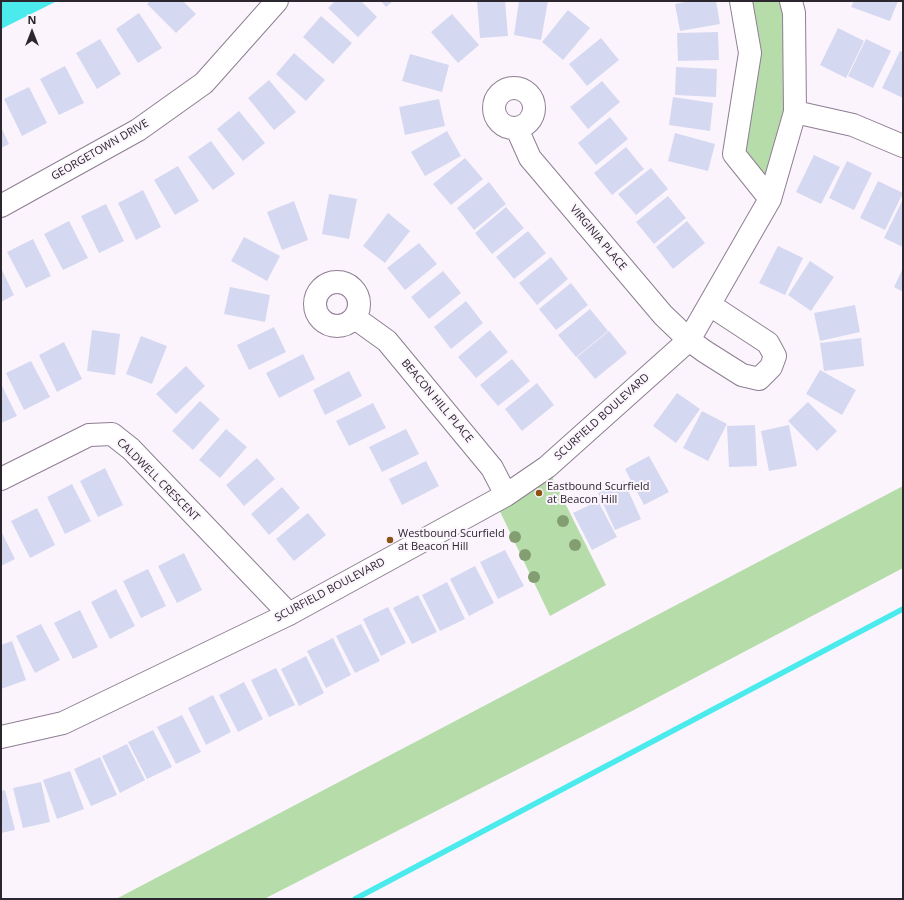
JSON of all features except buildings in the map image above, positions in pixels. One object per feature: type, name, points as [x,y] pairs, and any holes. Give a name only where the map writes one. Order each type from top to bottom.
[{"type":"street","name":"GEORGETOWN DRIVE","points":[[1,206],[138,130],[204,83],[277,1]]},
{"type":"street","points":[[741,1],[750,53],[734,154],[770,199]]},
{"type":"street","name":"SCURFIELD BOULEVARD","points":[[1,737],[63,723],[289,614],[506,495],[547,467],[689,340],[770,199],[795,112],[796,5]]},
{"type":"street","points":[[795,112],[853,125],[903,146]]},
{"type":"street","name":"VIRGINIA PLACE","points":[[517,129],[530,158],[664,315],[689,340],[742,375],[759,379],[772,367],[775,356],[768,343],[710,305]]},
{"type":"street","name":"BEACON HILL PLACE","points":[[355,318],[386,341],[492,468],[506,495]]},
{"type":"street","name":"CALDWELL CRESCENT","points":[[1,479],[89,435],[112,434],[131,449],[289,614]]},
{"type":"green space","points":[[741,1],[802,1],[795,112],[770,199],[734,154]]},
{"type":"green space","points":[[547,467],[606,585],[550,616],[495,501]]},
{"type":"green space","points":[[903,486],[903,568],[632,711],[264,899],[116,899]]},
{"type":"water","points":[[1,1],[57,1],[1,29]]},
{"type":"waterway","points":[[355,899],[903,609]]},
{"type":"place","name":"Eastbound Scurfield at Beacon Hill","points":[[539,493]]},
{"type":"place","name":"Westbound Scurfield at Beacon Hill","points":[[390,540]]}]
